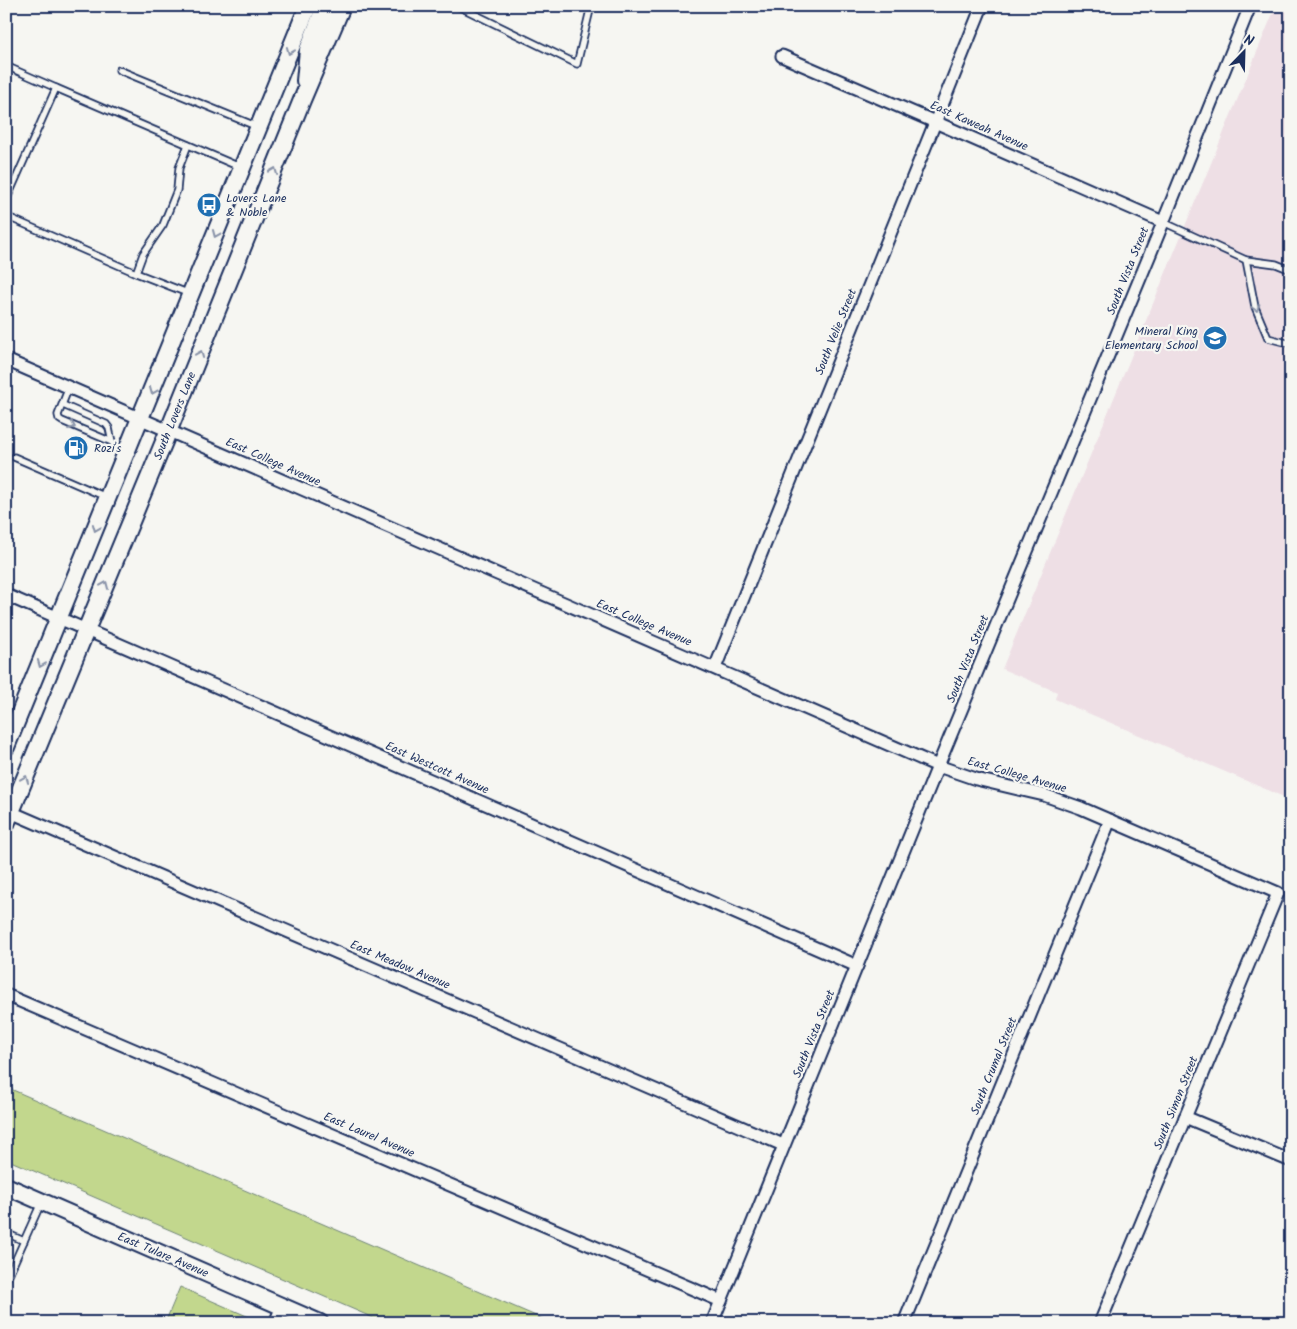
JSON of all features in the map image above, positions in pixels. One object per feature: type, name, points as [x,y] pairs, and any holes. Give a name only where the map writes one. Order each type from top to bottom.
[{"type":"main road","points":[[6,748],[142,419],[308,6]]},
{"type":"main road","points":[[302,100],[308,50],[325,6]]},
{"type":"main road","name":"South Lovers Lane","points":[[8,815],[168,432],[342,6]]},
{"type":"main road","name":"East Tulare Avenue","points":[[6,1186],[320,1323]]},
{"type":"street","name":"South Velie Street","points":[[715,668],[982,6]]},
{"type":"street","name":"South Vista Street","points":[[712,1323],[783,1145],[1250,6]]},
{"type":"street","name":"East Kaweah Avenue","points":[[782,56],[1163,222]]},
{"type":"street","name":"East College Avenue","points":[[6,360],[938,766],[976,779],[1044,795],[1081,808],[1278,893]]},
{"type":"street","name":"East Westcott Avenue","points":[[6,595],[857,966]]},
{"type":"street","name":"East Meadow Avenue","points":[[8,815],[783,1145]]},
{"type":"street","name":"South Crumal Street","points":[[904,1323],[1110,820]]},
{"type":"street","name":"South Simon Street","points":[[1100,1323],[1278,893]]},
{"type":"street","name":"East Laurel Avenue","points":[[6,995],[721,1301]]},
{"type":"street","points":[[1185,1117],[1291,1161]]},
{"type":"street","points":[[275,1323],[282,1306]]},
{"type":"lane","points":[[461,7],[577,64],[591,6]]},
{"type":"lane","points":[[6,66],[188,146],[244,168]]},
{"type":"lane","points":[[119,70],[260,128]]},
{"type":"lane","points":[[6,201],[56,88]]},
{"type":"lane","points":[[136,273],[143,254],[163,226],[177,190],[180,168],[188,146]]},
{"type":"lane","points":[[6,215],[136,273],[191,294]]},
{"type":"lane","points":[[1163,222],[1246,260],[1276,264],[1291,270]]},
{"type":"lane","points":[[1246,260],[1255,307],[1268,338],[1291,344]]},
{"type":"lane","points":[[70,387],[58,415],[59,419],[62,422],[112,442]]},
{"type":"lane","points":[[62,405],[106,424],[109,428],[112,442],[125,459]]},
{"type":"lane","points":[[14,457],[108,498]]},
{"type":"lane","points":[[6,1281],[42,1202]]},
{"type":"lane","points":[[6,1234],[24,1241]]},
{"type":"shaded area","name":"Mineral King Elementary School","points":[[1276,6],[1291,6],[1291,800],[1055,699],[1057,692],[1002,669]]},
{"type":"green space","points":[[6,1087],[552,1323],[385,1323],[6,1159]]},
{"type":"green space","points":[[180,1287],[263,1323],[165,1323]]},
{"type":"place","name":"Lovers Lane & Noble","points":[[209,205]]},
{"type":"place","name":"Mineral King Elementary School","points":[[1215,338]]},
{"type":"place","name":"Rozi's","points":[[76,448]]}]
